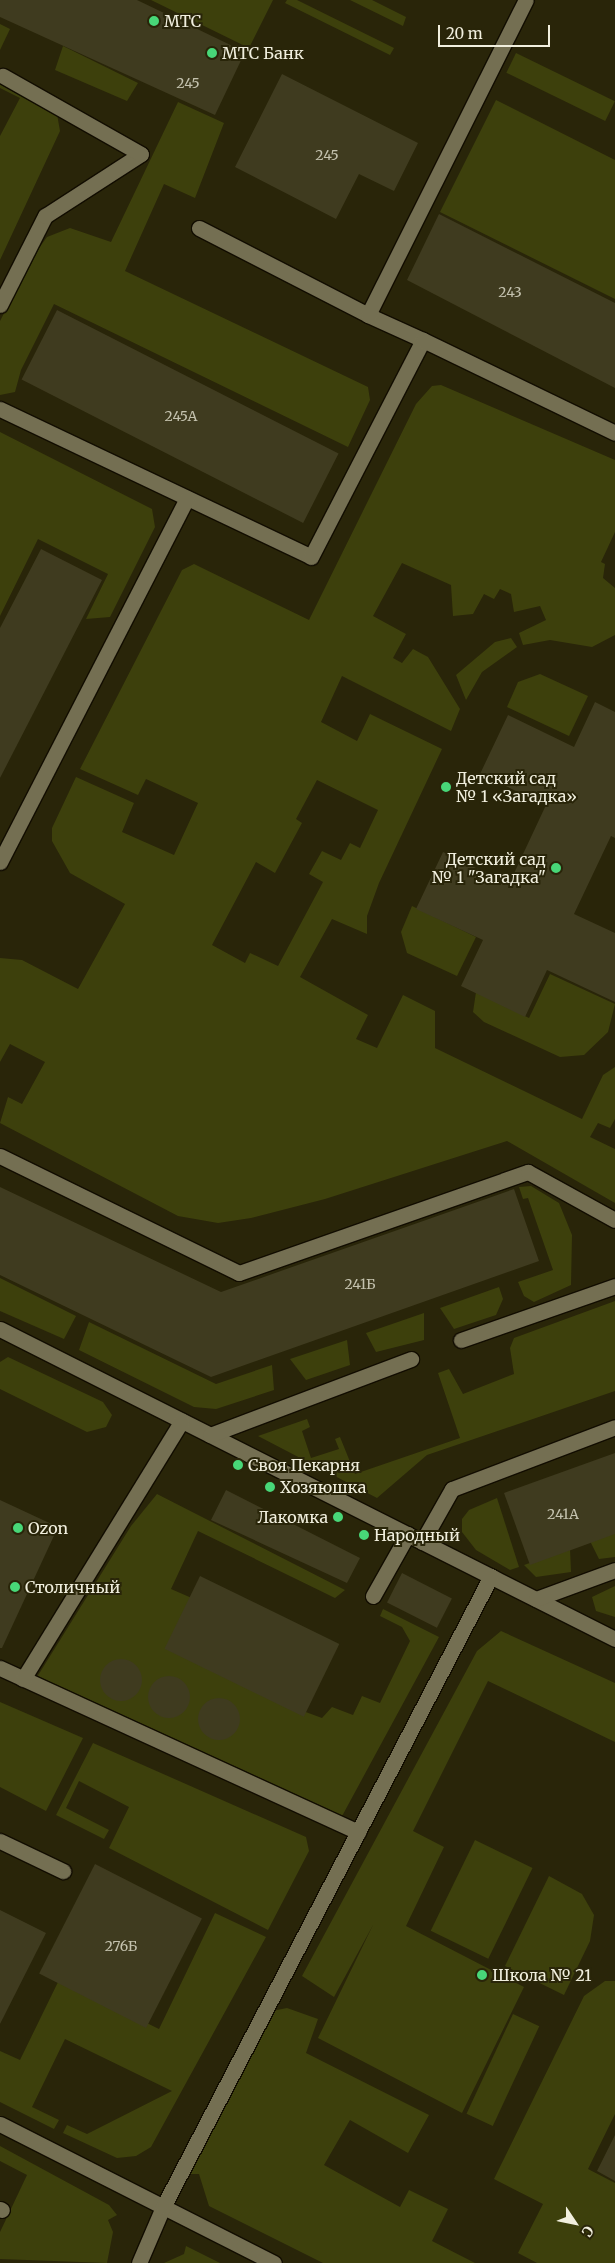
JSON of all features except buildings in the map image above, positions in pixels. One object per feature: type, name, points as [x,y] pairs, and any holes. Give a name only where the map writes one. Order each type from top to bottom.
[{"type":"lane","points":[[368,315],[526,0]]},
{"type":"lane","points":[[0,305],[45,216],[141,154],[3,76]]},
{"type":"lane","points":[[199,228],[368,315],[615,434]]},
{"type":"lane","points":[[0,409],[311,557],[423,340]]},
{"type":"lane","points":[[0,862],[187,498]]},
{"type":"lane","points":[[0,1156],[239,1273],[528,1172],[615,1220]]},
{"type":"lane","points":[[461,1340],[615,1286]]},
{"type":"lane","points":[[0,1329],[615,1639]]},
{"type":"lane","points":[[210,1434],[411,1359]]},
{"type":"lane","points":[[23,1678],[182,1421]]},
{"type":"lane","points":[[422,1542],[452,1489],[615,1427]]},
{"type":"lane","points":[[374,1596],[408,1534]]},
{"type":"lane","points":[[536,1599],[615,1570]]},
{"type":"lane","points":[[139,2263],[163,2207],[490,1576]]},
{"type":"lane","points":[[0,1668],[358,1832]]},
{"type":"lane","points":[[0,1841],[63,1871]]},
{"type":"lane","points":[[0,2124],[274,2263]]},
{"type":"shaded area","points":[[151,0],[273,0],[249,48]]},
{"type":"shaded area","points":[[287,0],[297,0],[394,48],[390,55],[285,3]]},
{"type":"shaded area","points":[[350,0],[372,0],[406,17],[403,26]]},
{"type":"shaded area","points":[[0,24],[10,29],[0,50]]},
{"type":"shaded area","points":[[63,46],[138,83],[127,101],[55,70]]},
{"type":"shaded area","points":[[516,53],[615,101],[605,121],[506,73]]},
{"type":"shaded area","points":[[0,68],[57,114],[60,131],[0,260],[0,136],[20,98],[0,88]]},
{"type":"shaded area","points":[[496,100],[615,160],[615,299],[440,212]]},
{"type":"shaded area","points":[[178,102],[224,123],[195,198],[164,184],[125,271],[368,387],[370,400],[348,447],[54,304],[21,370],[15,392],[0,395],[0,321],[34,255],[47,237],[70,228],[111,242]]},
{"type":"shaded area","points":[[441,385],[615,460],[615,532],[601,562],[605,564],[603,578],[615,588],[615,635],[592,647],[550,640],[523,645],[519,633],[546,620],[540,606],[514,612],[511,594],[500,589],[494,599],[484,594],[473,614],[453,616],[451,585],[402,563],[373,616],[406,634],[393,658],[402,663],[413,649],[428,657],[460,709],[451,731],[342,676],[321,722],[357,741],[370,714],[442,749],[379,883],[367,916],[367,934],[332,919],[300,977],[368,1015],[356,1039],[377,1048],[403,995],[435,1011],[435,1048],[582,1119],[603,1075],[615,1067],[615,1119],[610,1128],[598,1123],[590,1137],[615,1149],[615,1203],[507,1141],[325,1199],[251,1218],[218,1223],[178,1216],[0,1123],[8,1097],[22,1104],[45,1062],[10,1044],[0,1062],[0,958],[22,960],[78,989],[125,904],[70,873],[52,841],[52,828],[76,777],[134,803],[122,832],[174,855],[198,803],[146,779],[138,795],[80,769],[182,570],[194,564],[309,620],[416,404],[432,386]],"holes":[[[317,780],[378,810],[360,848],[350,843],[341,860],[322,851],[309,874],[323,882],[278,966],[250,953],[245,963],[212,945],[256,862],[275,873],[302,823],[296,819]]]},
{"type":"shaded area","points":[[0,432],[152,509],[155,527],[110,617],[86,619],[108,574],[38,539],[0,616]]},
{"type":"shaded area","points":[[511,638],[517,647],[482,672],[466,700],[456,675],[495,642]]},
{"type":"shaded area","points":[[540,674],[588,696],[569,736],[507,707],[518,682]]},
{"type":"shaded area","points":[[412,906],[476,937],[457,976],[407,953],[401,932]]},
{"type":"shaded area","points":[[550,974],[615,1004],[608,1032],[584,1055],[560,1057],[484,1022],[473,1012],[476,992],[529,1018]]},
{"type":"shaded area","points":[[531,1186],[559,1203],[572,1235],[571,1285],[534,1302],[524,1296],[518,1282],[553,1270],[528,1198],[523,1199],[519,1187]]},
{"type":"shaded area","points":[[0,1278],[76,1316],[64,1339],[0,1311]]},
{"type":"shaded area","points":[[499,1287],[503,1299],[496,1315],[454,1329],[440,1308]]},
{"type":"shaded area","points":[[615,1301],[615,1391],[427,1455],[377,1498],[258,1436],[307,1419],[310,1427],[302,1431],[311,1458],[339,1449],[335,1439],[340,1437],[355,1474],[460,1438],[438,1373],[449,1369],[463,1394],[514,1374],[510,1348],[514,1338]]},
{"type":"shaded area","points":[[424,1313],[424,1340],[376,1352],[366,1333]]},
{"type":"shaded area","points":[[89,1322],[216,1384],[272,1365],[274,1390],[216,1409],[194,1407],[79,1350]]},
{"type":"shaded area","points":[[347,1340],[350,1365],[306,1380],[290,1359]]},
{"type":"shaded area","points":[[8,1357],[103,1402],[112,1415],[106,1427],[87,1432],[0,1389],[0,1362]]},
{"type":"shaded area","points":[[157,1494],[345,1590],[335,1598],[198,1531],[171,1589],[194,1599],[303,1711],[322,1718],[332,1707],[353,1715],[362,1696],[380,1703],[410,1641],[402,1627],[380,1616],[383,1609],[439,1637],[341,1818],[37,1677],[131,1526]]},
{"type":"shaded area","points":[[497,1498],[519,1567],[510,1570],[476,1550],[462,1532],[462,1519],[469,1510]]},
{"type":"shaded area","points":[[615,1532],[615,1557],[599,1559],[590,1541]]},
{"type":"shaded area","points":[[570,1549],[571,1572],[536,1577],[524,1565]]},
{"type":"shaded area","points":[[615,1586],[615,1617],[596,1611],[592,1597]]},
{"type":"shaded area","points":[[501,1631],[615,1683],[615,1742],[488,1681],[413,1831],[444,1847],[406,1926],[524,1987],[462,2113],[318,2038],[373,1925],[334,1997],[302,1976],[477,1651]]},
{"type":"shaded area","points":[[0,1702],[83,1738],[46,1811],[0,1787]]},
{"type":"shaded area","points":[[93,1743],[306,1837],[309,1851],[268,1930],[109,1848],[129,1807],[79,1781],[66,1808],[109,1830],[104,1839],[56,1815]]},
{"type":"shaded area","points":[[475,1840],[533,1868],[488,1959],[431,1931]]},
{"type":"shaded area","points":[[549,1876],[582,1894],[594,1915],[590,1941],[564,1995],[505,1966]]},
{"type":"shaded area","points":[[215,1913],[266,1937],[151,2147],[136,2156],[117,2158],[63,2133],[67,2125],[87,2134],[172,2091],[65,2039],[32,2107],[59,2120],[54,2129],[0,2102],[0,2051],[20,2060],[59,1980],[159,2029]]},
{"type":"shaded area","points":[[605,1981],[615,1981],[615,2114],[588,2169],[615,2183],[615,2263],[537,2263],[518,2253],[543,2204],[494,2179],[584,1996]]},
{"type":"shaded area","points":[[287,2008],[318,2019],[306,2053],[429,2115],[408,2153],[350,2120],[324,2165],[400,2207],[409,2190],[448,2209],[432,2241],[475,2263],[323,2263],[209,2206],[199,2174],[190,2174],[192,2166],[272,2011]]},
{"type":"shaded area","points":[[513,2014],[539,2026],[493,2126],[467,2114]]},
{"type":"shaded area","points":[[0,2146],[109,2205],[117,2215],[108,2220],[113,2232],[107,2263],[0,2259],[0,2232],[27,2175],[0,2161]]},
{"type":"shaded area","points":[[186,2246],[220,2263],[164,2263],[184,2254]]},
{"type":"place","name":"МТС","points":[[154,21]]},
{"type":"place","name":"МТС Банк","points":[[212,53]]},
{"type":"place","name":"Детский сад № 1 «Загадка»","points":[[446,787]]},
{"type":"place","name":"Детский сад № 1 \"Загадка\"","points":[[556,868]]},
{"type":"place","name":"Своя Пекарня","points":[[238,1465]]},
{"type":"place","name":"Хозяюшка","points":[[270,1487]]},
{"type":"place","name":"Лакомка","points":[[338,1517]]},
{"type":"place","name":"Ozon","points":[[18,1528]]},
{"type":"place","name":"Народный","points":[[364,1535]]},
{"type":"place","name":"Столичный","points":[[15,1587]]},
{"type":"place","name":"Школа № 21","points":[[482,1975]]}]
